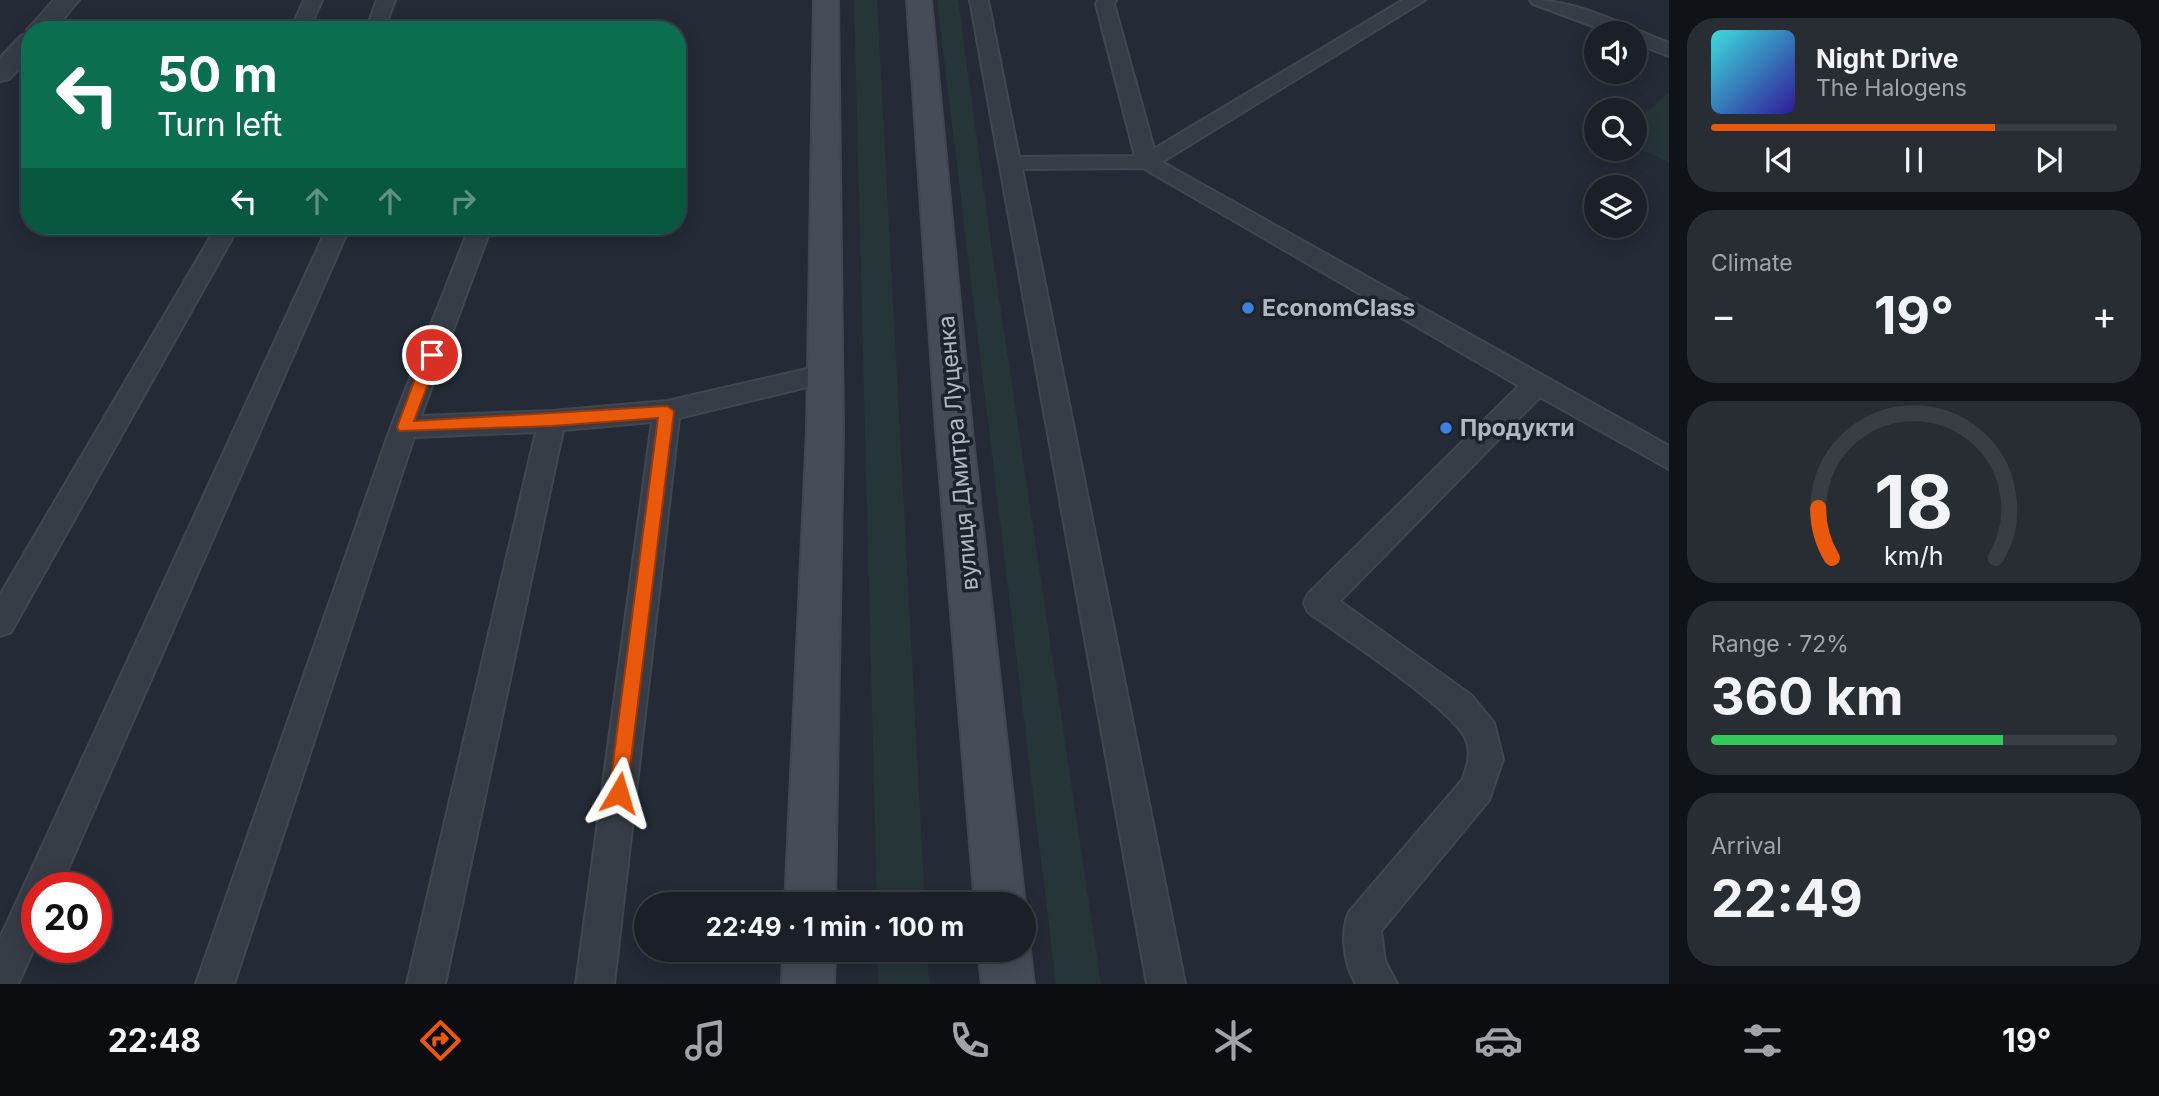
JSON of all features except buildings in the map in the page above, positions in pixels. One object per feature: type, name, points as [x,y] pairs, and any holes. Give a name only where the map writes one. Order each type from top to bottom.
[{"type":"main road","points":[[810,892],[825,445],[826,0]]},
{"type":"main road","name":"вулиця Дмитра Луценка","points":[[919,0],[954,430],[999,892]]},
{"type":"main road","points":[[808,984],[809,962]]},
{"type":"main road","points":[[1005,962],[1007,984]]},
{"type":"street","points":[[48,21],[66,0]]},
{"type":"street","points":[[0,73],[21,51]]},
{"type":"lane","points":[[304,21],[313,0]]},
{"type":"lane","points":[[379,21],[386,0]]},
{"type":"lane","points":[[979,0],[1166,984]]},
{"type":"lane","points":[[1107,0],[1105,4],[1147,162]]},
{"type":"lane","points":[[1147,162],[1416,0]]},
{"type":"lane","points":[[1539,0],[1596,21]]},
{"type":"lane","points":[[1647,41],[1669,50]]},
{"type":"lane","points":[[1008,163],[1147,162],[1669,459]]},
{"type":"lane","points":[[0,622],[223,235]]},
{"type":"lane","points":[[49,872],[335,235]]},
{"type":"lane","points":[[215,984],[404,427],[477,235]]},
{"type":"lane","points":[[404,427],[552,421],[667,411],[824,374]]},
{"type":"lane","points":[[1378,984],[1367,967],[1362,925],[1477,788],[1486,759],[1482,734],[1460,705],[1319,603],[1537,384]]},
{"type":"lane","points":[[595,984],[667,411]]},
{"type":"lane","points":[[426,984],[552,421]]},
{"type":"lane","points":[[0,981],[21,934]]},
{"type":"shaded area","points":[[854,0],[877,0],[924,892],[877,892]]},
{"type":"shaded area","points":[[937,0],[958,0],[993,258],[1101,984],[1056,984]]},
{"type":"shaded area","points":[[1669,92],[1669,162],[1647,152],[1647,112]]},
{"type":"shaded area","points":[[878,962],[928,962],[929,984],[878,984]]},
{"type":"place","name":"EconomClass","points":[[1248,308]]},
{"type":"place","name":"Продукти","points":[[1446,428]]},
{"type":"route","points":[[432,355],[404,427],[552,421],[667,411],[619,793]]}]
